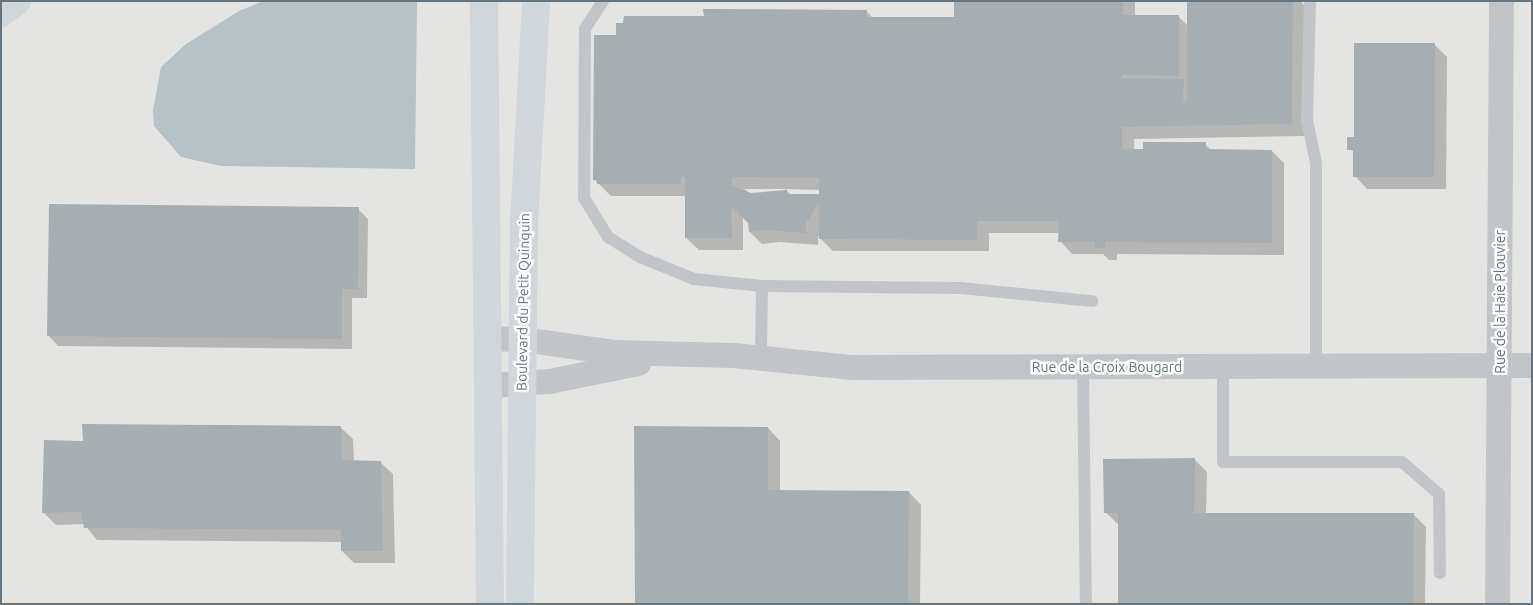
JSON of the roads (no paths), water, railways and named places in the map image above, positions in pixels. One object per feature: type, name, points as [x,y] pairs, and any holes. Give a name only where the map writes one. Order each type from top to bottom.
[{"type":"main road","points":[[484,1],[490,604]]},
{"type":"main road","name":"Boulevard du Petit Quinquin","points":[[520,604],[522,339],[536,1]]},
{"type":"street","name":"Rue de la Haie Plouvier","points":[[1497,604],[1501,1]]},
{"type":"street","points":[[488,338],[522,339],[613,352],[683,354]]},
{"type":"street","points":[[489,385],[522,384],[683,354]]},
{"type":"street","name":"Rue de la Croix Bougard","points":[[683,354],[761,358],[852,367],[1532,364]]},
{"type":"lane","points":[[603,1],[585,29],[584,198],[608,237],[640,258],[694,279],[762,286],[961,288],[1092,301]]},
{"type":"lane","points":[[1310,1],[1307,120],[1316,163],[1316,366]]},
{"type":"lane","points":[[761,358],[762,286]]},
{"type":"lane","points":[[1223,366],[1223,462],[1402,462],[1440,494],[1440,573]]},
{"type":"lane","points":[[1083,367],[1086,604]]}]
